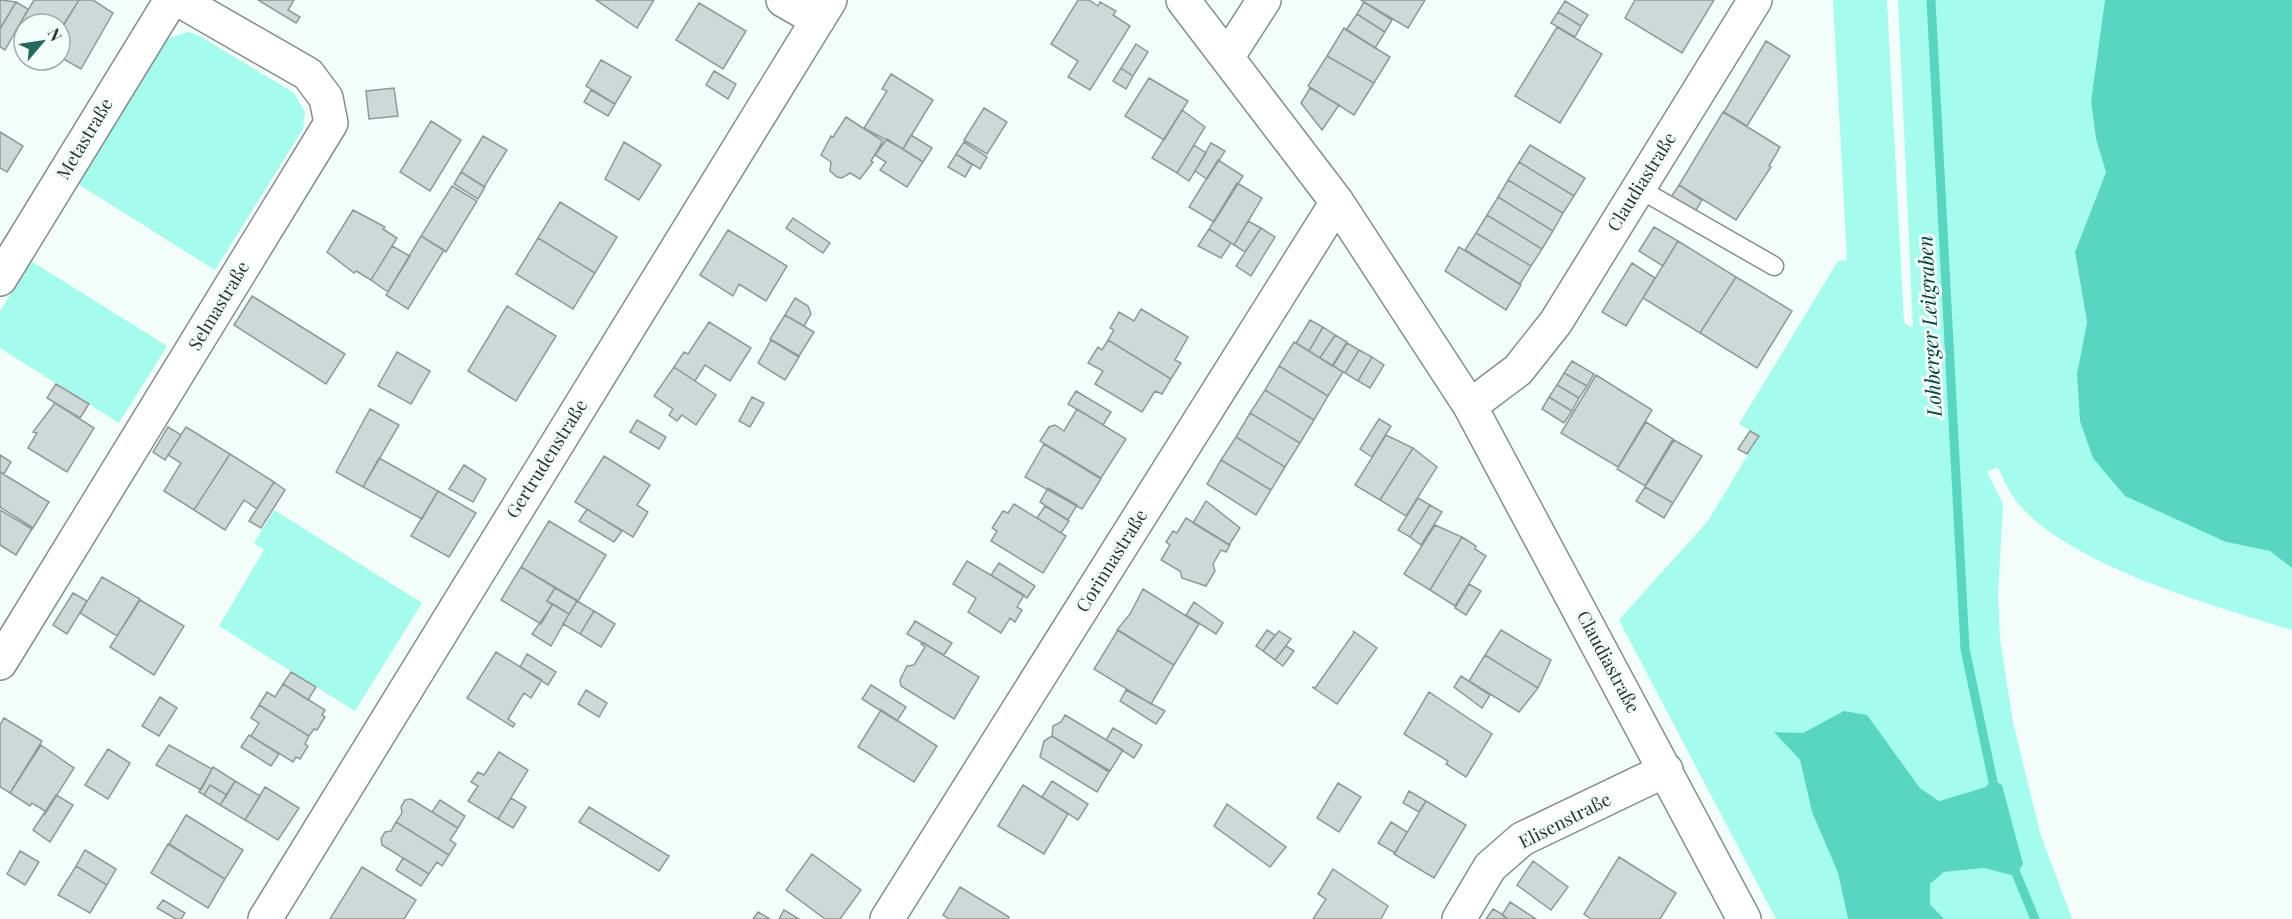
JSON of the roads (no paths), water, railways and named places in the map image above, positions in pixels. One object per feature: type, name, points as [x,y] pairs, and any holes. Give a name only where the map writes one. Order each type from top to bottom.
[{"type":"street","name":"Metastraße","points":[[0,279],[171,0]]},
{"type":"street","name":"Selmastraße","points":[[0,663],[331,123],[326,98],[308,74],[179,0]]},
{"type":"street","points":[[783,0],[824,10]]},
{"type":"street","name":"Claudiastraße","points":[[1183,0],[1228,56],[1337,202],[1470,406],[1744,919]]},
{"type":"street","points":[[1228,56],[1264,0]]},
{"type":"street","name":"Claudiastraße","points":[[1470,406],[1518,370],[1556,322],[1755,0]]},
{"type":"street","name":"Gertrudenstraße","points":[[264,919],[824,10]]},
{"type":"street","name":"Corinnastraße","points":[[887,919],[1337,202]]},
{"type":"street","name":"Elisenstraße","points":[[1459,919],[1490,867],[1522,839],[1666,770]]},
{"type":"lane","points":[[1638,188],[1774,266]]},
{"type":"waterway","name":"Lohberger Leitgraben","points":[[1931,0],[1965,649],[1995,791]]},
{"type":"waterway","points":[[2013,866],[2035,919]]}]
